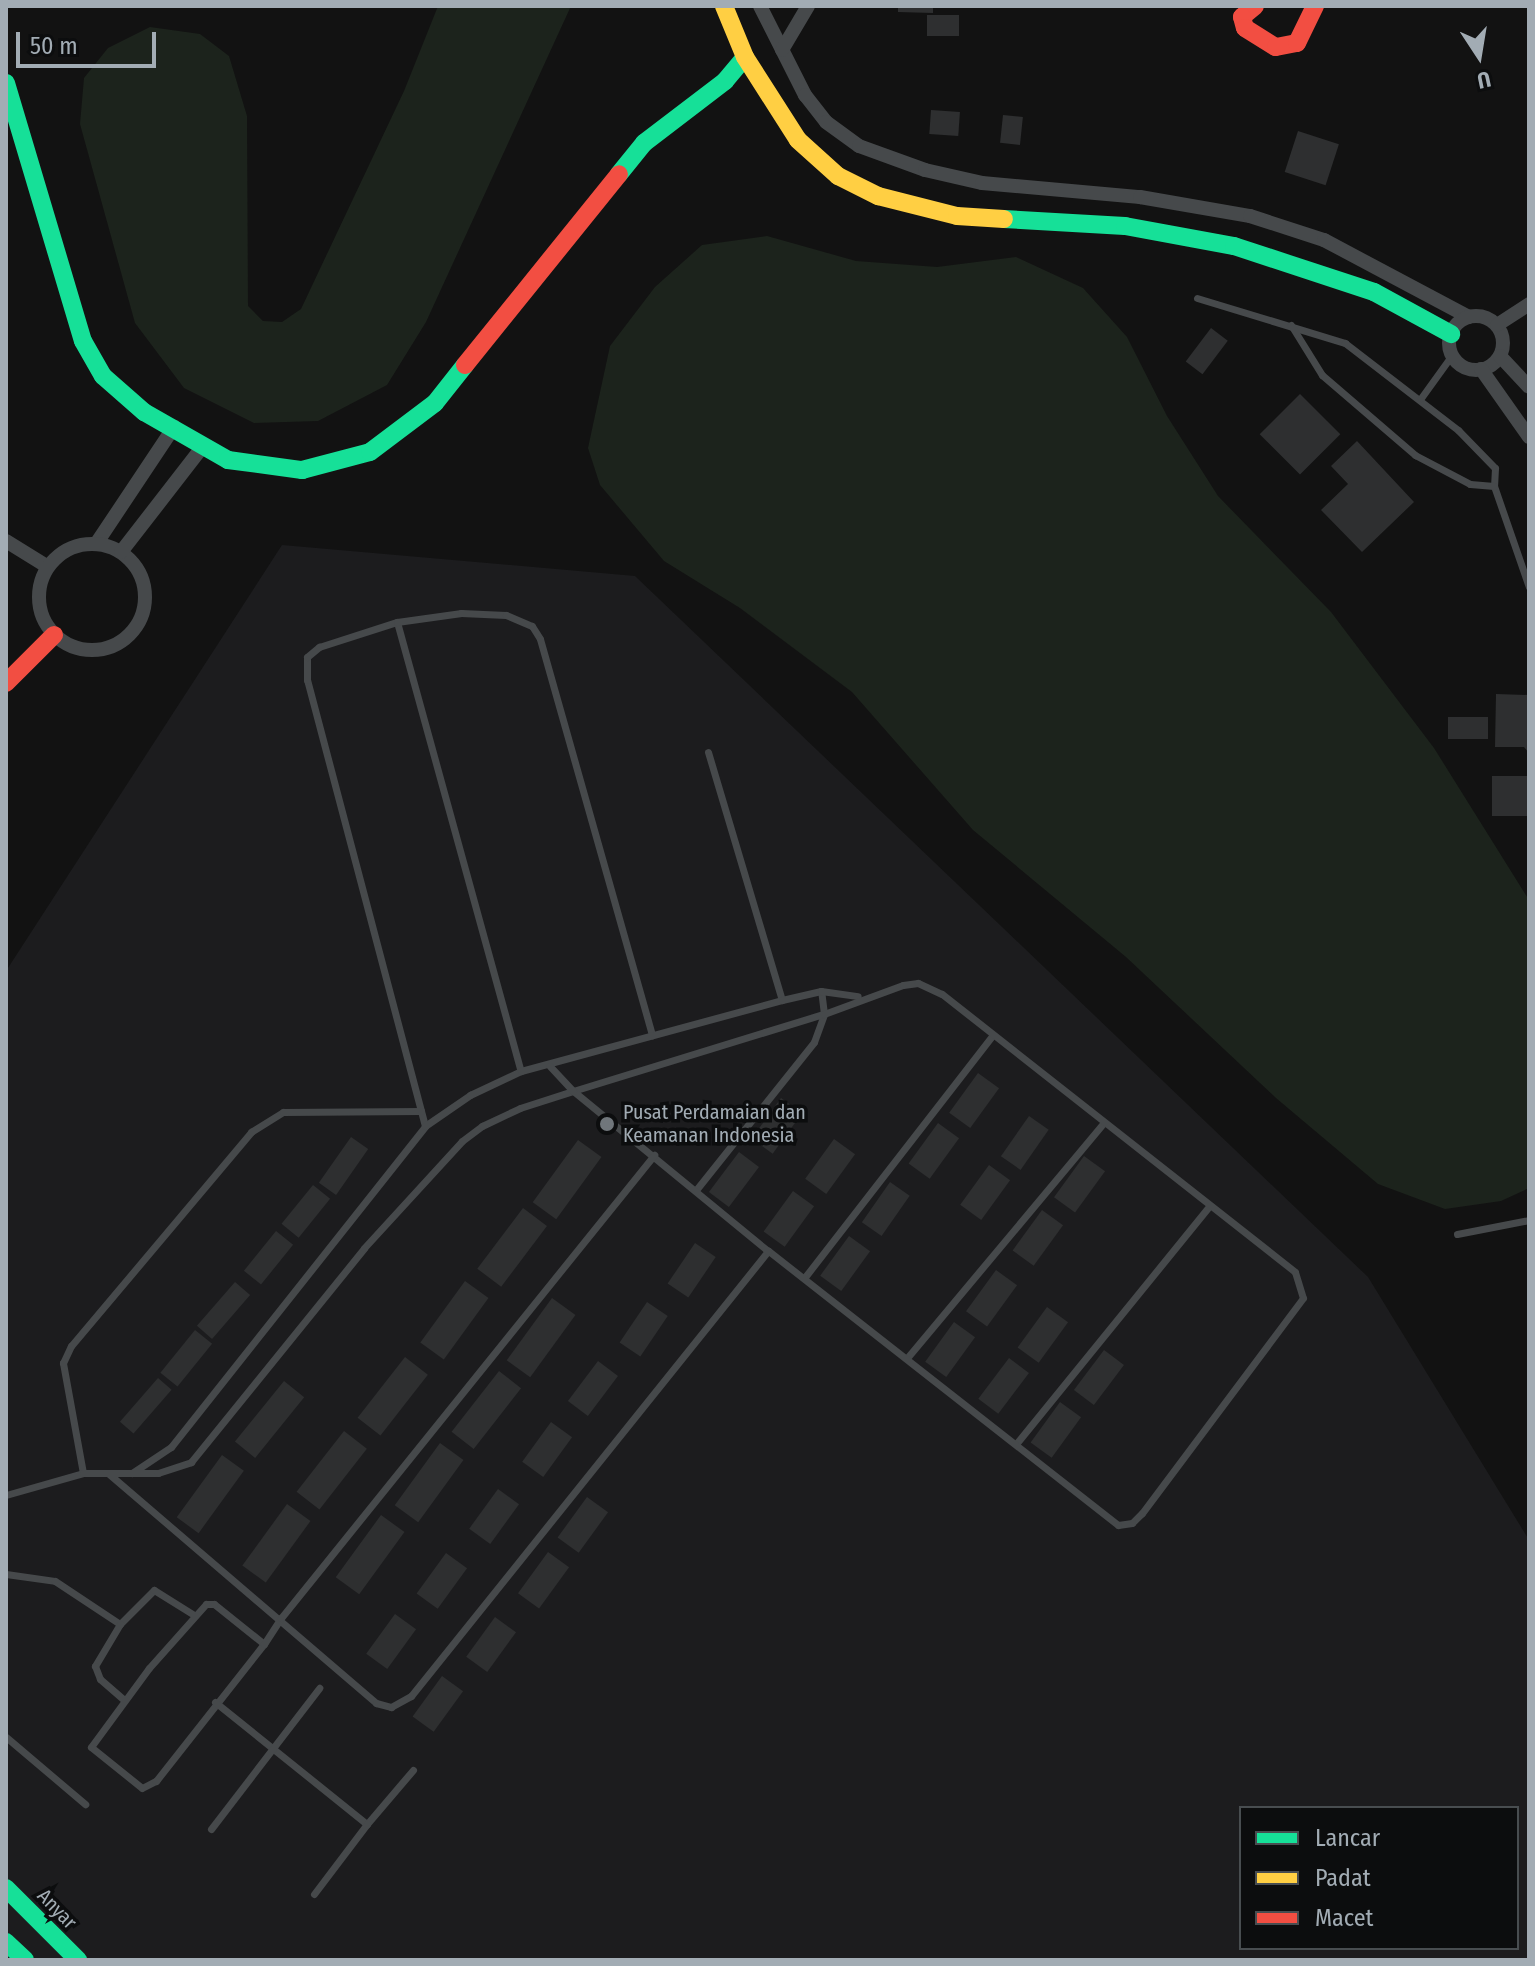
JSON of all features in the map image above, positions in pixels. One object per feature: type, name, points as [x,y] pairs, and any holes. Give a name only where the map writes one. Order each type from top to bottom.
[{"type":"street","points":[[724,6],[745,57],[798,140],[838,176],[878,196],[957,216],[1125,226],[1234,246],[1374,292],[1451,334]]},
{"type":"street","points":[[760,6],[805,95],[826,122],[859,146],[890,159],[982,183],[1140,197],[1250,216],[1324,240],[1469,317],[1497,325],[1529,304]]},
{"type":"street","points":[[782,50],[808,6]]},
{"type":"street","points":[[1255,6],[1242,17],[1245,28],[1276,47],[1297,43],[1315,6]]},
{"type":"street","points":[[6,83],[83,341],[115,389],[228,460],[266,469],[302,470],[360,456],[396,436],[435,403],[644,143],[725,81],[745,57]]},
{"type":"street","points":[[1469,317],[1451,334],[1452,355],[1464,367],[1481,369],[1500,356],[1503,340],[1497,325]]},
{"type":"street","points":[[1500,356],[1529,387]]},
{"type":"street","points":[[1481,369],[1529,437]]},
{"type":"street","points":[[96,544],[174,427]]},
{"type":"street","points":[[121,552],[204,445]]},
{"type":"street","points":[[6,541],[48,567]]},
{"type":"street","points":[[96,544],[121,552],[144,583],[140,622],[127,637],[100,649],[71,646],[54,635],[39,602],[48,567],[61,553],[96,544]]},
{"type":"street","points":[[6,683],[54,635]]},
{"type":"street","name":"Anyar","points":[[6,1888],[78,1960]]},
{"type":"street","points":[[6,1942],[25,1960]]},
{"type":"lane","points":[[1197,298],[1345,343],[1421,398],[1486,455],[1495,468],[1494,486],[1529,587]]},
{"type":"lane","points":[[1291,325],[1322,375],[1415,455],[1470,484],[1494,486]]},
{"type":"lane","points":[[1421,398],[1452,355]]},
{"type":"lane","points":[[425,1126],[305,666],[319,647],[397,622],[461,613],[520,618],[540,639],[652,1035]]},
{"type":"lane","points":[[397,622],[521,1071]]},
{"type":"lane","points":[[708,752],[782,1000]]},
{"type":"lane","points":[[6,1495],[83,1473],[158,1473],[191,1462],[364,1248],[462,1141],[503,1115],[573,1091],[824,1014],[861,996],[918,983],[942,994],[991,1037],[1104,1122],[1208,1208],[1295,1272],[1303,1298],[1142,1513],[1132,1523],[1118,1525],[768,1251],[573,1091],[550,1066]]},
{"type":"lane","points":[[696,1190],[814,1042],[824,1014],[821,991]]},
{"type":"lane","points":[[130,1474],[171,1447],[425,1126],[470,1095],[521,1071],[550,1066],[782,1000],[821,991],[861,996]]},
{"type":"lane","points":[[805,1277],[991,1037]]},
{"type":"lane","points":[[83,1473],[63,1363],[71,1346],[251,1132],[283,1112],[421,1111]]},
{"type":"lane","points":[[907,1358],[1104,1122]]},
{"type":"lane","points":[[264,1644],[214,1604],[194,1615],[124,1700],[91,1747],[142,1788],[156,1781],[215,1702],[264,1644],[281,1618],[654,1155]]},
{"type":"lane","points":[[1016,1444],[1208,1208]]},
{"type":"lane","points":[[1457,1234],[1529,1220]]},
{"type":"lane","points":[[109,1474],[281,1618],[376,1703],[391,1707],[411,1696],[768,1251]]},
{"type":"lane","points":[[6,1574],[55,1581],[120,1624]]},
{"type":"lane","points":[[124,1700],[100,1679],[95,1666],[120,1624],[154,1590],[194,1615]]},
{"type":"lane","points":[[211,1829],[319,1688]]},
{"type":"lane","points":[[215,1702],[367,1824]]},
{"type":"lane","points":[[6,1737],[85,1804]]},
{"type":"lane","points":[[314,1894],[413,1770]]},
{"type":"shaded area","points":[[438,6],[571,6],[426,322],[387,385],[318,421],[254,423],[184,388],[135,323],[80,124],[84,78],[108,48],[150,27],[200,34],[229,56],[247,116],[248,306],[263,321],[282,322],[301,309],[404,91]]},
{"type":"shaded area","points":[[767,236],[856,261],[937,267],[1016,257],[1083,288],[1127,337],[1167,416],[1218,496],[1331,612],[1434,748],[1529,900],[1529,1188],[1501,1201],[1445,1209],[1378,1184],[1276,1098],[1126,957],[973,830],[852,692],[740,608],[664,561],[600,485],[588,448],[610,346],[655,287],[702,245]]},
{"type":"shaded area","name":"Pusat Perdamaian dan Keamanan Indonesia","points":[[282,545],[635,576],[1368,1277],[1529,1540],[1529,1960],[6,1960],[6,971]]},
{"type":"building","points":[[898,6],[933,6],[933,13],[898,12]]},
{"type":"building","points":[[927,15],[959,15],[959,36],[927,36]]},
{"type":"building","points":[[931,110],[960,112],[958,136],[929,134]]},
{"type":"building","points":[[1003,115],[1023,117],[1020,145],[1000,143]]},
{"type":"building","points":[[1298,131],[1339,144],[1326,185],[1285,172]]},
{"type":"building","points":[[1211,328],[1228,341],[1202,374],[1186,362]]},
{"type":"building","points":[[1300,394],[1340,434],[1300,475],[1260,434]]},
{"type":"building","points":[[1357,441],[1414,502],[1362,552],[1321,510],[1348,484],[1331,466]]},
{"type":"building","points":[[1496,694],[1529,695],[1529,753],[1524,747],[1495,747]]},
{"type":"building","points":[[1448,717],[1488,717],[1488,739],[1448,739]]},
{"type":"building","points":[[1492,776],[1529,776],[1529,816],[1492,816]]},
{"type":"building","points":[[978,1073],[999,1088],[970,1128],[949,1113]]},
{"type":"building","points":[[781,1098],[802,1113],[773,1154],[752,1138]]},
{"type":"building","points":[[1029,1116],[1049,1130],[1021,1170],[1001,1156]]},
{"type":"building","points":[[938,1123],[959,1138],[930,1179],[909,1163]]},
{"type":"building","points":[[351,1137],[368,1149],[336,1195],[319,1183]]},
{"type":"building","points":[[834,1139],[855,1154],[826,1194],[805,1179]]},
{"type":"building","points":[[578,1140],[601,1157],[556,1219],[533,1202]]},
{"type":"building","points":[[739,1152],[759,1167],[729,1207],[709,1192]]},
{"type":"building","points":[[1084,1156],[1105,1171],[1075,1213],[1054,1197]]},
{"type":"building","points":[[989,1165],[1010,1180],[981,1220],[960,1205]]},
{"type":"building","points":[[890,1182],[910,1196],[882,1236],[862,1222]]},
{"type":"building","points":[[313,1185],[330,1199],[299,1238],[282,1224]]},
{"type":"building","points":[[793,1191],[814,1206],[785,1247],[764,1231]]},
{"type":"building","points":[[523,1208],[547,1226],[501,1287],[477,1269]]},
{"type":"building","points":[[1042,1210],[1063,1225],[1034,1266],[1013,1250]]},
{"type":"building","points":[[276,1231],[293,1245],[261,1284],[244,1271]]},
{"type":"building","points":[[849,1236],[870,1251],[841,1291],[820,1276]]},
{"type":"building","points":[[695,1243],[716,1257],[688,1298],[668,1284]]},
{"type":"building","points":[[996,1270],[1017,1285],[987,1327],[966,1311]]},
{"type":"building","points":[[465,1281],[488,1298],[444,1360],[420,1342]]},
{"type":"building","points":[[235,1282],[250,1295],[212,1339],[197,1326]]},
{"type":"building","points":[[552,1298],[575,1315],[530,1377],[507,1360]]},
{"type":"building","points":[[647,1302],[668,1316],[640,1357],[620,1343]]},
{"type":"building","points":[[1047,1307],[1068,1322],[1039,1363],[1018,1347]]},
{"type":"building","points":[[954,1322],[975,1337],[946,1377],[925,1362]]},
{"type":"building","points":[[195,1330],[212,1344],[177,1387],[160,1373]]},
{"type":"building","points":[[1104,1350],[1124,1365],[1094,1405],[1074,1390]]},
{"type":"building","points":[[405,1357],[428,1375],[380,1436],[358,1418]]},
{"type":"building","points":[[1009,1358],[1029,1373],[998,1414],[978,1399]]},
{"type":"building","points":[[598,1361],[618,1376],[588,1416],[568,1401]]},
{"type":"building","points":[[499,1371],[521,1388],[474,1449],[452,1432]]},
{"type":"building","points":[[158,1378],[172,1390],[134,1434],[120,1422]]},
{"type":"building","points":[[284,1381],[304,1397],[255,1458],[235,1442]]},
{"type":"building","points":[[1060,1402],[1081,1417],[1052,1458],[1031,1442]]},
{"type":"building","points":[[551,1422],[572,1437],[543,1477],[522,1462]]},
{"type":"building","points":[[344,1431],[367,1449],[319,1510],[297,1492]]},
{"type":"building","points":[[440,1443],[463,1460],[418,1522],[395,1505]]},
{"type":"building","points":[[222,1455],[244,1471],[199,1533],[177,1517]]},
{"type":"building","points":[[498,1489],[519,1504],[490,1544],[469,1529]]},
{"type":"building","points":[[587,1497],[608,1512],[579,1553],[558,1537]]},
{"type":"building","points":[[287,1504],[310,1521],[266,1583],[242,1565]]},
{"type":"building","points":[[381,1515],[404,1532],[359,1594],[336,1577]]},
{"type":"building","points":[[548,1552],[569,1567],[539,1609],[518,1593]]},
{"type":"building","points":[[446,1553],[467,1568],[438,1609],[417,1593]]},
{"type":"building","points":[[395,1614],[416,1629],[387,1669],[366,1654]]},
{"type":"building","points":[[495,1617],[516,1632],[487,1672],[466,1657]]},
{"type":"building","points":[[442,1676],[463,1691],[434,1732],[413,1716]]},
{"type":"traffic: fast","points":[[619,174],[644,143],[725,81],[745,57]]},
{"type":"traffic: fast","points":[[6,83],[83,341],[103,376],[144,412],[228,460],[302,470],[370,452],[435,403],[465,365]]},
{"type":"traffic: fast","points":[[1004,219],[1125,226],[1234,246],[1374,292],[1451,334]]},
{"type":"traffic: fast","points":[[6,1888],[78,1960]]},
{"type":"traffic: fast","points":[[6,1942],[25,1960]]},
{"type":"traffic: slow","points":[[724,6],[745,57],[798,140],[838,176],[878,196],[957,216],[1004,219]]},
{"type":"traffic: jam","points":[[1255,6],[1242,17],[1245,28],[1276,47],[1297,43],[1315,6]]},
{"type":"traffic: jam","points":[[465,365],[619,174]]},
{"type":"traffic: jam","points":[[6,683],[54,635]]},
{"type":"place","name":"Pusat Perdamaian dan Keamanan Indonesia","points":[[607,1124]]}]
